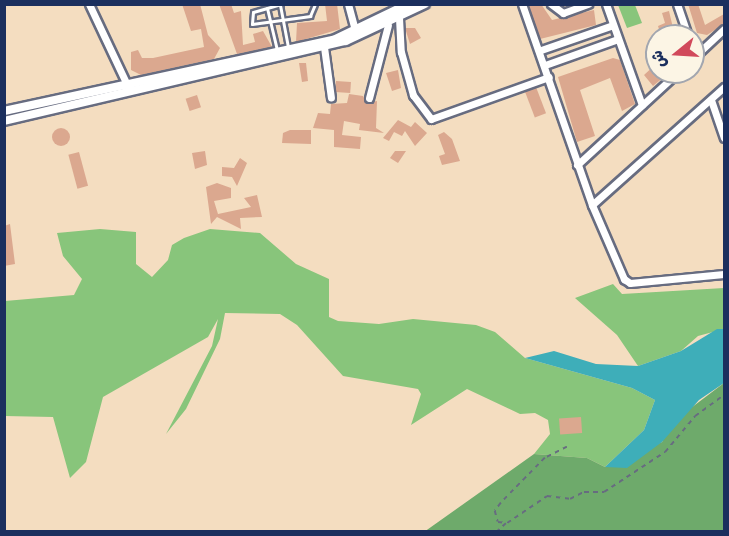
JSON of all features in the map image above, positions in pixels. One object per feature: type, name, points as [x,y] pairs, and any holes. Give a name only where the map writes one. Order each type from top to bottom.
[{"type":"street","points":[[89,4],[131,93]]},
{"type":"street","points":[[348,4],[356,34]]},
{"type":"street","points":[[289,52],[324,47],[356,34],[407,7],[425,4]]},
{"type":"street","points":[[522,4],[541,50],[577,165],[624,279],[630,283],[724,274]]},
{"type":"street","points":[[551,4],[563,13],[588,4]]},
{"type":"street","points":[[606,4],[642,105]]},
{"type":"street","points":[[676,4],[684,24]]},
{"type":"street","points":[[4,121],[116,97],[388,25],[399,18],[407,7]]},
{"type":"street","points":[[399,18],[413,95],[431,119],[549,77]]},
{"type":"street","points":[[369,98],[388,25]]},
{"type":"street","points":[[541,50],[613,25]]},
{"type":"street","points":[[705,45],[724,29]]},
{"type":"street","points":[[545,65],[618,39]]},
{"type":"street","points":[[324,47],[331,98]]},
{"type":"street","points":[[4,111],[126,82],[278,55]]},
{"type":"street","points":[[577,165],[665,84]]},
{"type":"street","points":[[113,85],[116,97]]},
{"type":"street","points":[[592,205],[724,87]]},
{"type":"street","points":[[711,100],[724,138]]},
{"type":"lane","points":[[289,52],[283,22],[280,5],[253,12],[251,22],[256,27],[271,25],[283,22],[310,16],[315,4]]},
{"type":"lane","points":[[267,8],[278,55]]},
{"type":"path","points":[[496,531],[547,496],[570,499],[584,492],[604,492],[665,452],[695,416],[724,395]]},
{"type":"path","points":[[507,523],[498,522],[495,511],[501,503],[545,458],[567,447]]},
{"type":"green space","points":[[618,5],[635,5],[642,23],[627,28]]},
{"type":"green space","points":[[100,229],[136,232],[136,264],[152,277],[168,260],[172,245],[184,238],[210,229],[260,233],[296,264],[329,279],[329,317],[338,321],[379,324],[413,319],[476,325],[495,332],[525,358],[632,388],[655,400],[644,430],[605,467],[587,458],[534,454],[550,434],[548,420],[535,413],[520,414],[467,389],[411,425],[421,394],[418,389],[343,376],[297,325],[280,314],[225,313],[220,339],[186,409],[166,434],[212,346],[218,319],[208,337],[103,397],[86,462],[70,478],[53,417],[5,416],[5,301],[74,295],[82,279],[63,256],[57,233]]},
{"type":"green space","points":[[613,284],[622,294],[724,288],[724,329],[698,336],[681,351],[638,366],[617,335],[575,298]]},
{"type":"green space","points":[[724,383],[724,531],[424,532],[534,454],[587,458],[605,467],[662,442],[675,420]]},
{"type":"water","points":[[717,329],[724,329],[724,383],[699,400],[662,442],[627,468],[605,467],[644,430],[655,400],[632,388],[525,358],[554,351],[596,364],[638,366],[681,351]]},
{"type":"building","points":[[182,4],[200,4],[208,35],[220,48],[214,59],[141,75],[131,70],[131,52],[138,50],[142,58],[153,58],[204,47],[201,29],[191,31]]},
{"type":"building","points":[[219,4],[231,4],[234,13],[241,11],[243,45],[255,42],[253,34],[263,31],[272,47],[237,54]]},
{"type":"building","points":[[325,4],[337,4],[340,29],[296,42],[297,23],[327,21]]},
{"type":"building","points":[[541,4],[552,20],[594,10],[596,25],[540,39],[528,5]]},
{"type":"building","points":[[688,4],[698,4],[705,24],[694,24]]},
{"type":"building","points":[[669,11],[672,24],[663,24],[665,23],[662,13]]},
{"type":"building","points":[[724,14],[724,24],[705,35],[705,25]]},
{"type":"building","points":[[405,28],[415,28],[421,38],[410,44]]},
{"type":"building","points":[[613,58],[620,60],[635,104],[622,111],[610,78],[580,90],[595,136],[577,142],[558,77]]},
{"type":"building","points":[[299,63],[306,63],[308,81],[302,82]]},
{"type":"building","points":[[398,70],[401,88],[392,91],[386,73]]},
{"type":"building","points":[[336,81],[351,82],[350,93],[335,92]]},
{"type":"building","points":[[536,87],[546,113],[535,117],[525,91]]},
{"type":"building","points":[[349,94],[363,96],[367,103],[377,101],[376,128],[384,133],[359,130],[360,124],[344,121],[342,135],[361,137],[360,149],[334,147],[334,130],[313,128],[318,113],[330,114],[331,104],[347,103]]},
{"type":"building","points":[[197,95],[201,107],[190,111],[186,99]]},
{"type":"building","points":[[398,120],[411,127],[415,122],[427,133],[415,146],[405,131],[402,136],[394,132],[389,141],[383,138]]},
{"type":"building","points":[[57,128],[65,128],[70,133],[68,144],[57,146],[52,141],[52,133]]},
{"type":"building","points":[[290,130],[311,130],[311,144],[282,143],[283,133]]},
{"type":"building","points":[[444,132],[452,139],[460,161],[442,165],[439,156],[445,154],[438,135]]},
{"type":"building","points":[[205,151],[207,165],[195,169],[192,153]]},
{"type":"building","points":[[395,151],[406,151],[398,163],[390,158]]},
{"type":"building","points":[[79,152],[88,186],[77,189],[68,155]]},
{"type":"building","points":[[240,158],[247,163],[237,186],[232,177],[222,176],[222,167],[234,168]]},
{"type":"building","points":[[217,183],[231,188],[231,198],[214,201],[218,214],[251,207],[244,198],[257,195],[262,217],[240,218],[241,229],[217,217],[211,224],[206,187]]},
{"type":"building","points":[[10,224],[15,264],[4,266],[4,226]]},
{"type":"building","points":[[581,417],[582,433],[560,434],[559,419]]}]
